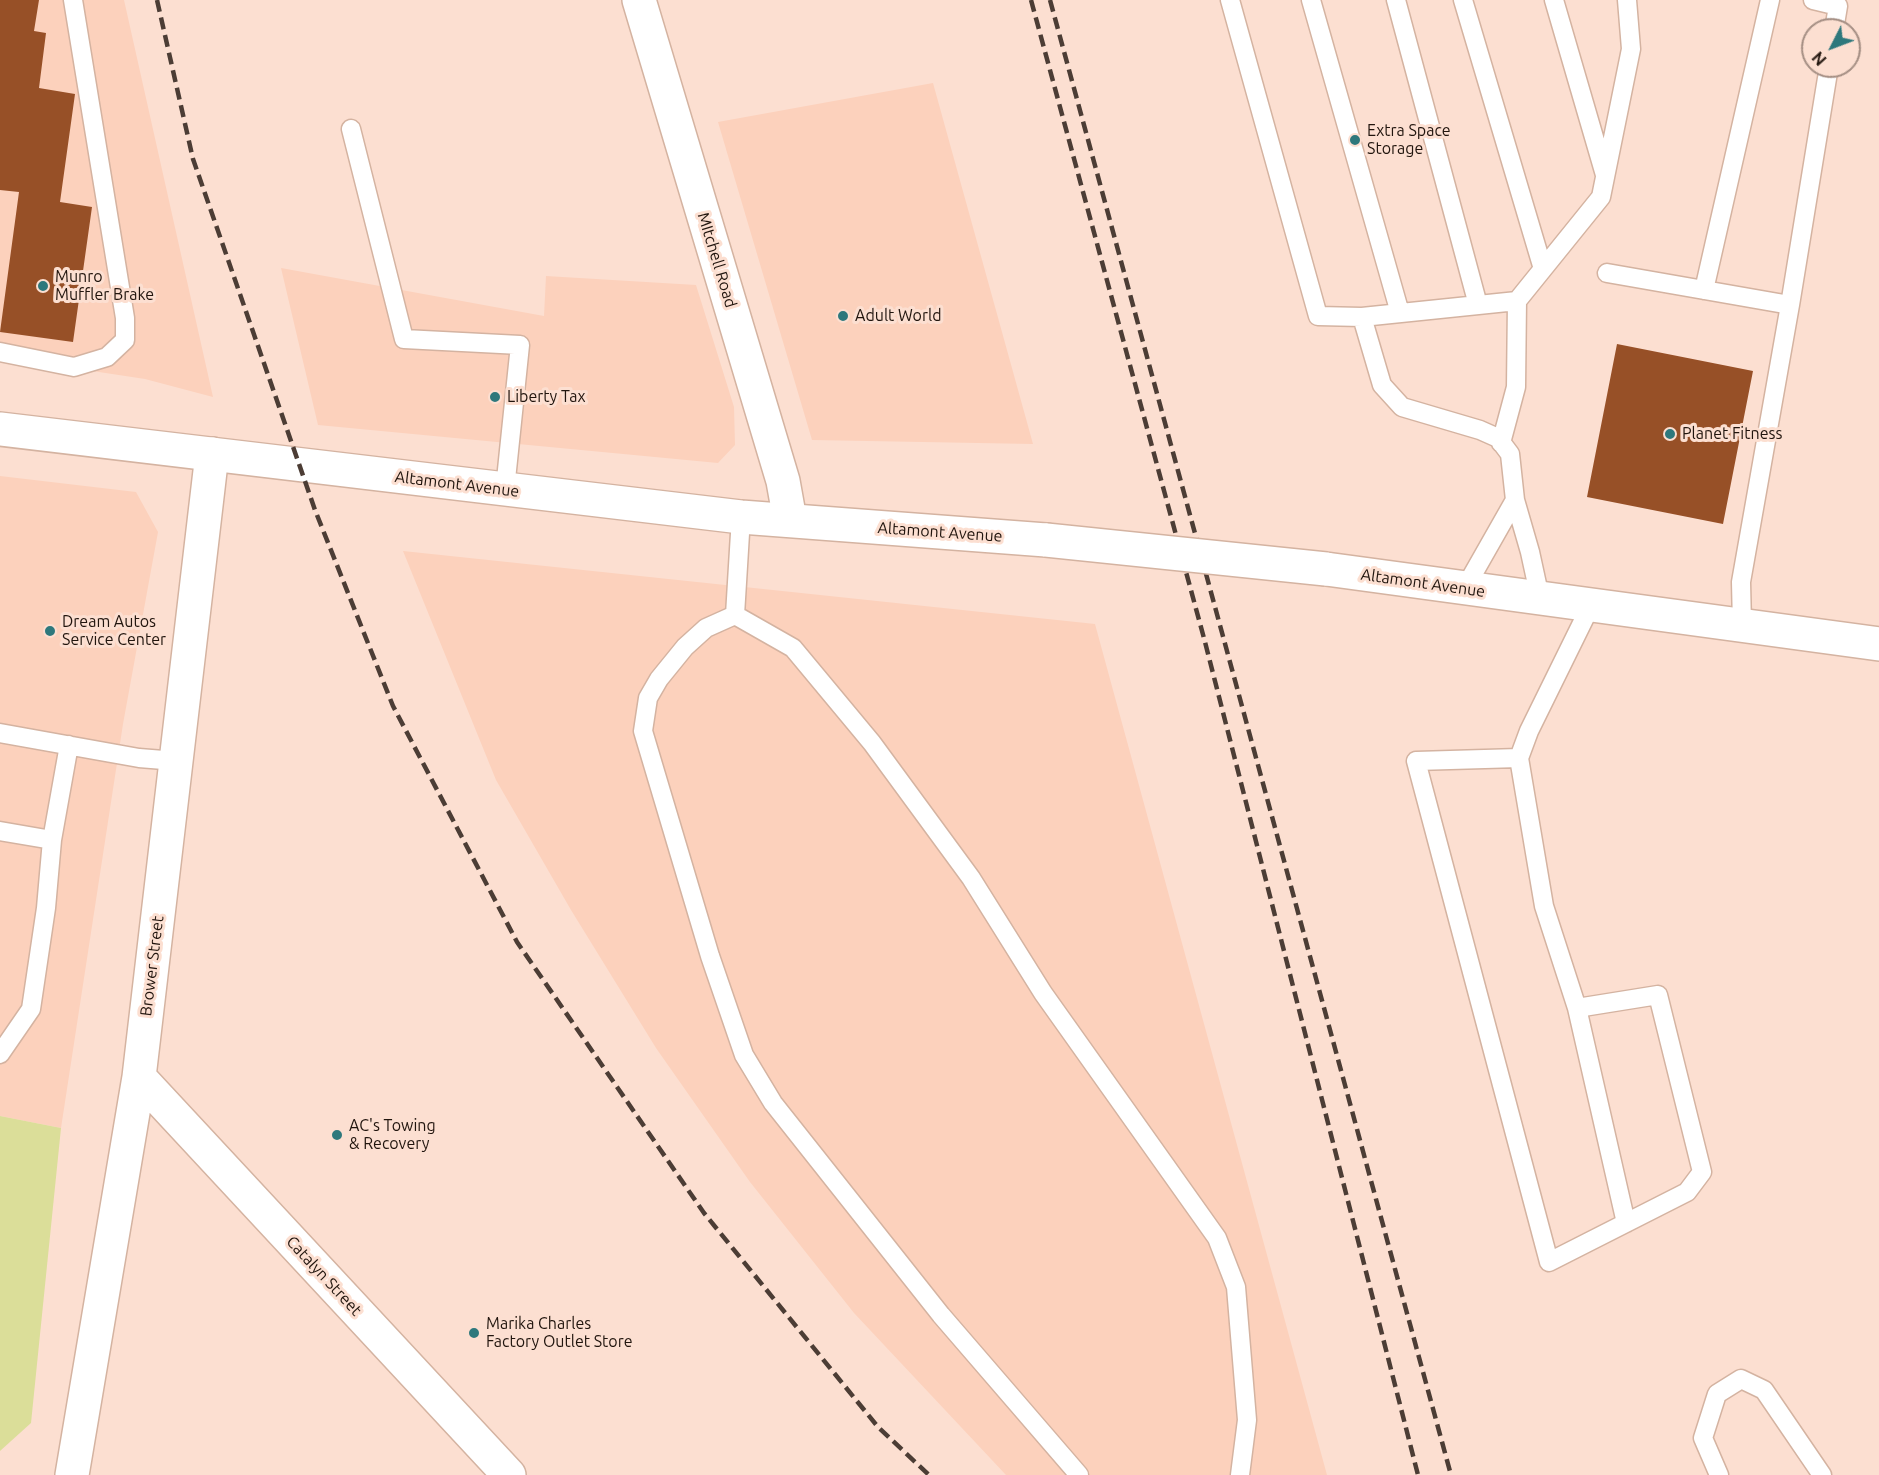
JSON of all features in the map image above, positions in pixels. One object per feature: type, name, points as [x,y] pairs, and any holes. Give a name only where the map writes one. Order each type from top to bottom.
[{"type":"street","name":"MItchell Road","points":[[639,0],[783,480],[790,520]]},
{"type":"street","name":"Altamont Avenue","points":[[0,429],[741,517],[1046,540],[1326,569],[1879,644]]},
{"type":"street","name":"Brower Street","points":[[72,1475],[139,1077],[212,454]]},
{"type":"street","name":"Catalyn Street","points":[[139,1077],[509,1475]]},
{"type":"lane","points":[[0,352],[74,367],[107,357],[125,340],[126,318],[73,0]]},
{"type":"lane","points":[[1230,0],[1318,316],[1362,317],[1517,301]]},
{"type":"lane","points":[[1311,0],[1400,313]]},
{"type":"lane","points":[[1396,0],[1478,305]]},
{"type":"lane","points":[[1463,0],[1543,269]]},
{"type":"lane","points":[[1554,0],[1605,177]]},
{"type":"lane","points":[[1501,443],[1516,387],[1517,301],[1601,197],[1631,49],[1628,0]]},
{"type":"lane","points":[[1704,290],[1770,0]]},
{"type":"lane","points":[[1813,0],[1838,6],[1836,18]]},
{"type":"lane","points":[[1742,625],[1741,582],[1827,78]]},
{"type":"lane","points":[[351,129],[404,339],[520,345],[505,489]]},
{"type":"lane","points":[[1607,273],[1790,305]]},
{"type":"lane","points":[[1362,317],[1382,385],[1402,407],[1480,430],[1498,438],[1510,454],[1515,500],[1540,598]]},
{"type":"lane","points":[[1465,588],[1515,500]]},
{"type":"lane","points":[[735,615],[741,517]]},
{"type":"lane","points":[[1591,605],[1534,721],[1519,758],[1545,906],[1576,1008],[1626,1223]]},
{"type":"lane","points":[[735,615],[706,628],[685,647],[659,679],[648,698],[643,731],[710,956],[744,1055],[773,1103],[934,1305],[1079,1475]]},
{"type":"lane","points":[[735,615],[793,648],[872,744],[971,878],[1043,993],[1217,1238],[1236,1287],[1247,1420],[1240,1475]]},
{"type":"lane","points":[[0,734],[139,758],[176,761]]},
{"type":"lane","points":[[0,1054],[31,1009],[46,908],[52,840],[69,745]]},
{"type":"lane","points":[[1519,758],[1416,761],[1549,1262],[1687,1192],[1702,1172],[1658,995],[1576,1008]]},
{"type":"lane","points":[[0,831],[52,840]]},
{"type":"lane","points":[[1719,1475],[1703,1438],[1717,1394],[1741,1379],[1764,1390],[1822,1475]]},
{"type":"shaded area","points":[[0,0],[124,0],[213,397],[145,379],[0,357]]},
{"type":"shaded area","points":[[933,83],[1033,444],[812,440],[718,122]]},
{"type":"shaded area","points":[[281,268],[544,316],[546,276],[696,285],[734,407],[735,445],[718,463],[318,425]]},
{"type":"shaded area","points":[[0,476],[136,492],[158,532],[123,724],[61,1128],[0,1116]]},
{"type":"shaded area","points":[[403,551],[1095,624],[1327,1475],[1006,1475],[854,1313],[750,1182],[656,1048],[571,910],[496,780]]},
{"type":"green space","points":[[0,1116],[61,1128],[31,1423],[0,1451]]},
{"type":"building","points":[[0,0],[39,0],[34,31],[46,33],[39,88],[75,94],[60,202],[92,207],[73,342],[0,332],[19,192],[0,190]]},
{"type":"building","name":"Planet Fitness","points":[[1617,344],[1753,371],[1723,524],[1587,497]]},
{"type":"railway","points":[[157,0],[193,159],[315,510],[393,706],[517,942],[704,1213],[878,1427],[929,1475]]},
{"type":"railway","points":[[1031,0],[1205,642],[1418,1475]]},
{"type":"railway","points":[[1050,0],[1451,1475]]},
{"type":"place","name":"Extra Space Storage","points":[[1355,140]]},
{"type":"place","name":"Munro Muffler Brake","points":[[43,286]]},
{"type":"place","name":"Adult World","points":[[843,316]]},
{"type":"place","name":"Liberty Tax","points":[[495,397]]},
{"type":"place","name":"Planet Fitness","points":[[1670,434]]},
{"type":"place","name":"Dream Autos Service Center","points":[[50,631]]},
{"type":"place","name":"AC's Towing & Recovery","points":[[337,1135]]},
{"type":"place","name":"Marika Charles Factory Outlet Store","points":[[474,1333]]}]
